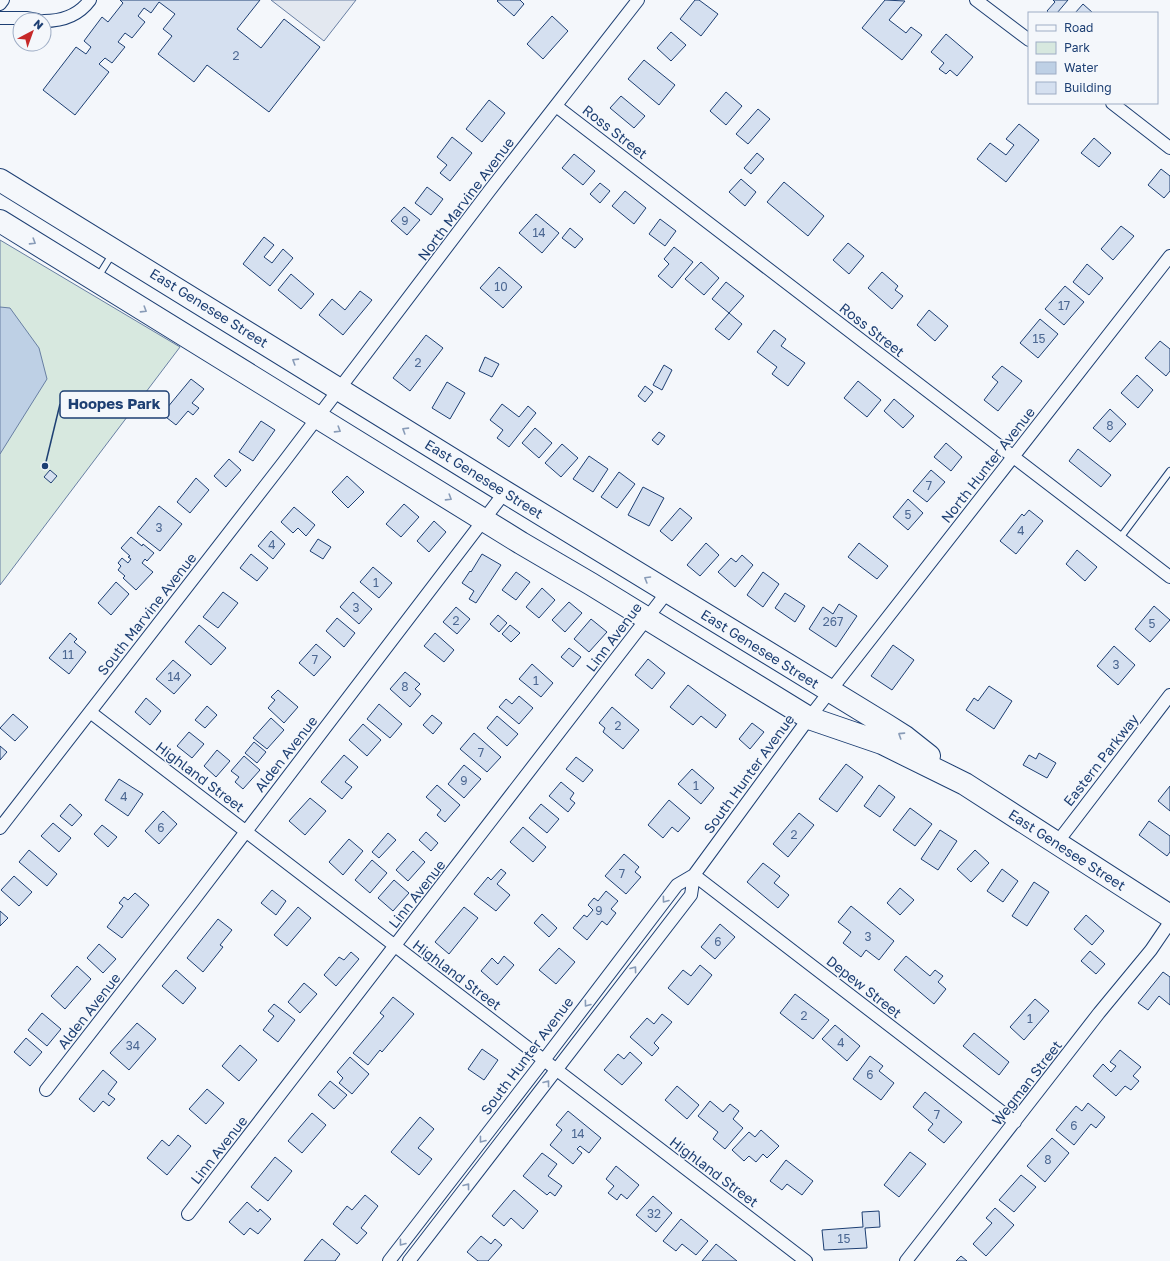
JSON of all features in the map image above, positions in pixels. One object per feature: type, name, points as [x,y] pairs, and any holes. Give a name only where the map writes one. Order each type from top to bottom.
[{"type":"highway","name":"East Genesee Street","points":[[0,180],[905,737],[964,784],[1170,916]]},
{"type":"highway","name":"East Genesee Street","points":[[0,221],[808,718],[882,743],[964,784]]},
{"type":"street","points":[[0,4],[3,0]]},
{"type":"street","points":[[52,21],[65,18],[79,11],[85,7],[90,0]]},
{"type":"street","name":"North Marvine Avenue","points":[[318,417],[638,0]]},
{"type":"street","points":[[976,0],[1028,39]]},
{"type":"street","points":[[0,18],[12,18]]},
{"type":"street","points":[[1113,104],[1170,148]]},
{"type":"street","name":"Ross Street","points":[[556,106],[1170,577]]},
{"type":"street","name":"North Hunter Avenue","points":[[829,691],[850,667],[1170,256]]},
{"type":"street","name":"South Marvine Avenue","points":[[0,828],[318,417]]},
{"type":"street","name":"Alden Avenue","points":[[46,1090],[505,492]]},
{"type":"street","name":"Linn Avenue","points":[[188,1214],[396,946],[668,591]]},
{"type":"street","name":"South Hunter Avenue","points":[[389,1261],[444,1202],[472,1167],[504,1125],[544,1060],[616,979],[651,933],[677,884],[694,875],[829,691]]},
{"type":"street","name":"Eastern Parkway","points":[[1056,844],[1170,695]]},
{"type":"street","name":"Highland Street","points":[[90,712],[806,1261]]},
{"type":"street","name":"South Hunter Avenue","points":[[504,1125],[557,1070],[616,979],[651,933],[691,895],[694,875]]},
{"type":"street","name":"Depew Street","points":[[694,875],[1016,1122]]},
{"type":"street","name":"Wegman Street","points":[[906,1261],[1016,1122],[1099,1013],[1151,950],[1170,922]]},
{"type":"street","name":"South Hunter Avenue","points":[[409,1261],[444,1202]]},
{"type":"lane","points":[[96,280],[115,250]]},
{"type":"lane","points":[[1120,538],[1170,471]]},
{"type":"green space","points":[[0,240],[180,347],[0,585]]},
{"type":"shaded area","points":[[271,0],[356,0],[324,41]]},
{"type":"water","points":[[0,307],[10,308],[39,348],[47,379],[0,454]]},
{"type":"building","points":[[120,0],[260,0],[237,29],[261,48],[284,19],[320,47],[269,112],[207,65],[194,82],[158,54],[172,36],[163,29],[175,14],[159,2],[151,13],[144,8],[138,16],[145,22],[132,38],[125,33],[118,42],[125,47],[112,63],[105,58],[99,64],[109,72],[75,115],[43,90],[76,47],[86,54],[91,47],[84,41],[102,17],[108,22],[123,3]]},
{"type":"building","points":[[520,0],[524,4],[514,16],[497,1]]},
{"type":"building","points":[[695,0],[699,0],[718,14],[701,36],[680,19]]},
{"type":"building","points":[[885,0],[905,1],[889,20],[906,33],[911,27],[922,35],[902,60],[862,28]]},
{"type":"building","points":[[1053,0],[1068,0],[1058,12],[1048,12],[1047,11],[1055,2]]},
{"type":"building","points":[[1083,4],[1092,12],[1076,12]]},
{"type":"building","points":[[552,16],[568,31],[543,59],[527,44]]},
{"type":"building","points":[[671,32],[686,45],[671,61],[657,48]]},
{"type":"building","points":[[946,34],[973,57],[957,76],[950,70],[946,74],[939,69],[944,63],[931,52]]},
{"type":"building","points":[[644,60],[675,85],[659,105],[628,79]]},
{"type":"building","points":[[726,92],[742,106],[726,125],[710,111]]},
{"type":"building","points":[[621,96],[645,116],[634,128],[610,108]]},
{"type":"building","points":[[489,100],[505,113],[482,142],[466,129]]},
{"type":"building","points":[[758,109],[770,119],[748,144],[736,134]]},
{"type":"building","points":[[1019,124],[1039,140],[1006,182],[977,159],[990,143],[1006,155],[1014,145],[1006,139]]},
{"type":"building","points":[[452,137],[472,153],[450,181],[440,173],[447,165],[437,157]]},
{"type":"building","points":[[1094,138],[1111,153],[1099,167],[1081,153]]},
{"type":"building","points":[[757,153],[764,159],[751,174],[744,168]]},
{"type":"building","points":[[574,154],[595,171],[583,185],[562,168]]},
{"type":"building","points":[[1161,169],[1170,176],[1170,191],[1164,198],[1148,185]]},
{"type":"building","points":[[741,179],[756,192],[745,206],[729,192]]},
{"type":"building","points":[[784,182],[824,216],[808,236],[767,202]]},
{"type":"building","points":[[600,183],[610,191],[600,203],[590,194]]},
{"type":"building","points":[[427,187],[443,199],[431,215],[415,203]]},
{"type":"building","points":[[625,191],[646,208],[634,224],[612,206]]},
{"type":"building","points":[[404,207],[420,220],[407,235],[391,221]]},
{"type":"building","points":[[536,214],[559,233],[542,253],[519,233]]},
{"type":"building","points":[[660,219],[676,231],[665,246],[649,234]]},
{"type":"building","points":[[1121,226],[1134,236],[1113,260],[1101,249]]},
{"type":"building","points":[[570,228],[583,239],[575,248],[562,238]]},
{"type":"building","points":[[264,237],[274,245],[264,257],[272,263],[283,249],[293,258],[270,286],[243,264]]},
{"type":"building","points":[[848,243],[864,256],[849,274],[833,260]]},
{"type":"building","points":[[674,247],[693,262],[672,288],[658,276],[669,264],[664,259]]},
{"type":"building","points":[[701,262],[719,278],[704,295],[685,279]]},
{"type":"building","points":[[1087,264],[1103,278],[1089,295],[1073,282]]},
{"type":"building","points":[[499,267],[522,287],[503,308],[480,288]]},
{"type":"building","points":[[882,272],[898,286],[895,290],[903,296],[892,309],[868,288]]},
{"type":"building","points":[[291,274],[314,294],[301,309],[278,290]]},
{"type":"building","points":[[726,282],[744,296],[729,313],[712,299]]},
{"type":"building","points":[[1065,286],[1084,302],[1064,325],[1045,309]]},
{"type":"building","points":[[360,291],[372,300],[343,335],[319,315],[332,299],[345,310]]},
{"type":"building","points":[[929,310],[948,326],[935,341],[917,325]]},
{"type":"building","points":[[729,313],[742,324],[729,340],[715,329]]},
{"type":"building","points":[[1040,319],[1058,334],[1038,358],[1020,343]]},
{"type":"building","points":[[774,330],[786,339],[781,346],[805,363],[788,386],[772,374],[777,367],[757,352]]},
{"type":"building","points":[[426,335],[443,348],[410,391],[393,378]]},
{"type":"building","points":[[1160,341],[1170,349],[1170,371],[1166,376],[1145,358]]},
{"type":"building","points":[[485,357],[499,364],[492,377],[479,371]]},
{"type":"building","points":[[664,365],[672,370],[662,390],[653,385]]},
{"type":"building","points":[[1002,366],[1022,381],[998,411],[984,400],[998,382],[992,377]]},
{"type":"building","points":[[1137,375],[1153,390],[1138,408],[1121,393]]},
{"type":"building","points":[[191,379],[204,389],[192,403],[199,408],[193,415],[188,411],[176,425],[162,414]]},
{"type":"building","points":[[858,381],[881,400],[867,417],[844,398]]},
{"type":"building","points":[[447,382],[465,393],[450,419],[432,408]]},
{"type":"building","points":[[645,386],[653,392],[645,402],[638,396]]},
{"type":"building","points":[[894,399],[914,416],[903,428],[884,411]]},
{"type":"building","points":[[502,404],[519,417],[528,406],[536,413],[509,447],[497,438],[503,430],[490,420]]},
{"type":"building","points":[[1110,409],[1126,424],[1110,442],[1093,428]]},
{"type":"building","points":[[261,421],[275,430],[253,461],[239,452]]},
{"type":"building","points":[[535,428],[552,443],[539,458],[522,443]]},
{"type":"building","points":[[659,432],[665,436],[658,445],[652,440]]},
{"type":"building","points":[[946,443],[962,457],[951,471],[934,457]]},
{"type":"building","points":[[562,444],[578,458],[561,477],[545,463]]},
{"type":"building","points":[[1078,449],[1111,475],[1101,487],[1069,461]]},
{"type":"building","points":[[589,456],[608,469],[593,492],[573,479]]},
{"type":"building","points":[[229,459],[241,470],[226,487],[214,476]]},
{"type":"building","points":[[50,470],[57,476],[51,483],[44,477]]},
{"type":"building","points":[[931,470],[945,482],[927,502],[913,491]]},
{"type":"building","points":[[619,472],[635,484],[617,508],[601,497]]},
{"type":"building","points":[[347,476],[364,492],[348,508],[332,492]]},
{"type":"building","points":[[196,478],[209,490],[190,513],[177,502]]},
{"type":"building","points":[[643,487],[664,498],[649,526],[628,515]]},
{"type":"building","points":[[908,499],[923,513],[908,530],[893,517]]},
{"type":"building","points":[[404,504],[419,517],[401,537],[386,524]]},
{"type":"building","points":[[159,506],[182,524],[160,551],[137,533]]},
{"type":"building","points":[[294,507],[315,525],[306,536],[298,528],[293,533],[281,522]]},
{"type":"building","points":[[680,508],[692,518],[672,541],[660,531]]},
{"type":"building","points":[[1029,510],[1043,521],[1016,554],[1000,541],[1022,514],[1024,516]]},
{"type":"building","points":[[434,521],[446,532],[429,552],[417,541]]},
{"type":"building","points":[[271,531],[285,544],[273,559],[258,546]]},
{"type":"building","points":[[131,537],[154,553],[147,561],[145,559],[142,563],[153,572],[136,590],[123,578],[125,576],[118,570],[121,566],[118,563],[122,558],[128,563],[131,559],[128,557],[130,556],[121,548]]},
{"type":"building","points":[[318,539],[331,547],[323,559],[310,551]]},
{"type":"building","points":[[706,543],[719,555],[700,576],[687,565]]},
{"type":"building","points":[[859,543],[888,566],[877,579],[848,557]]},
{"type":"building","points":[[1077,550],[1097,567],[1085,581],[1066,564]]},
{"type":"building","points":[[251,554],[268,568],[257,581],[240,568]]},
{"type":"building","points":[[482,554],[501,565],[476,603],[469,599],[474,591],[462,583]]},
{"type":"building","points":[[742,555],[753,565],[735,587],[718,572],[731,558],[736,562]]},
{"type":"building","points":[[373,567],[392,583],[379,598],[360,582]]},
{"type":"building","points":[[516,572],[530,582],[516,600],[502,590]]},
{"type":"building","points":[[763,572],[779,584],[763,607],[747,595]]},
{"type":"building","points":[[116,582],[129,594],[111,615],[98,603]]},
{"type":"building","points":[[542,588],[555,600],[539,618],[526,607]]},
{"type":"building","points":[[223,592],[238,603],[218,628],[203,617]]},
{"type":"building","points":[[353,592],[372,609],[359,624],[340,607]]},
{"type":"building","points":[[785,593],[805,606],[795,622],[775,608]]},
{"type":"building","points":[[569,602],[582,613],[565,632],[552,620]]},
{"type":"building","points":[[839,604],[857,616],[836,647],[809,629],[823,607],[833,614]]},
{"type":"building","points":[[1154,606],[1170,620],[1150,642],[1135,629]]},
{"type":"building","points":[[456,607],[470,619],[457,634],[443,622]]},
{"type":"building","points":[[498,615],[507,623],[499,632],[490,624]]},
{"type":"building","points":[[337,618],[355,633],[344,647],[326,631]]},
{"type":"building","points":[[591,619],[607,632],[589,652],[574,639]]},
{"type":"building","points":[[199,625],[226,648],[211,665],[185,642]]},
{"type":"building","points":[[510,625],[520,633],[511,642],[502,634]]},
{"type":"building","points":[[70,633],[77,639],[74,642],[86,652],[69,674],[49,658]]},
{"type":"building","points":[[435,633],[454,650],[444,662],[424,646]]},
{"type":"building","points":[[316,644],[331,657],[314,676],[299,663]]},
{"type":"building","points":[[893,645],[914,660],[892,690],[871,676]]},
{"type":"building","points":[[1114,646],[1135,665],[1118,685],[1097,666]]},
{"type":"building","points":[[569,648],[581,657],[573,667],[561,657]]},
{"type":"building","points":[[648,659],[665,673],[652,689],[635,675]]},
{"type":"building","points":[[173,660],[191,675],[174,694],[156,679]]},
{"type":"building","points":[[532,664],[553,683],[541,697],[519,679]]},
{"type":"building","points":[[405,672],[420,684],[415,689],[421,694],[410,707],[390,689]]},
{"type":"building","points":[[688,685],[726,715],[716,728],[701,716],[693,725],[670,707]]},
{"type":"building","points":[[989,686],[1012,701],[994,729],[966,710],[974,698],[978,701]]},
{"type":"building","points":[[278,690],[298,707],[284,723],[268,708],[275,700],[271,697]]},
{"type":"building","points":[[519,696],[533,708],[519,724],[499,707],[506,699],[512,704]]},
{"type":"building","points":[[146,698],[161,711],[150,725],[135,712]]},
{"type":"building","points":[[379,704],[402,724],[390,738],[367,719]]},
{"type":"building","points":[[207,706],[217,715],[205,728],[195,720]]},
{"type":"building","points":[[612,707],[639,730],[623,749],[603,732],[605,728],[599,723]]},
{"type":"building","points":[[13,714],[28,727],[15,741],[0,728]]},
{"type":"building","points":[[432,715],[442,723],[433,734],[423,725]]},
{"type":"building","points":[[497,716],[518,734],[507,746],[487,728]]},
{"type":"building","points":[[271,718],[284,730],[267,749],[253,738]]},
{"type":"building","points":[[752,723],[764,732],[750,749],[739,739]]},
{"type":"building","points":[[363,724],[381,740],[367,756],[349,740]]},
{"type":"building","points":[[189,732],[204,744],[192,758],[177,746]]},
{"type":"building","points":[[474,733],[501,757],[487,772],[460,749]]},
{"type":"building","points":[[254,742],[266,752],[257,763],[245,753]]},
{"type":"building","points":[[0,746],[7,752],[0,760]]},
{"type":"building","points":[[217,750],[230,761],[216,777],[204,766]]},
{"type":"building","points":[[1039,753],[1056,763],[1047,778],[1023,765],[1029,755],[1036,759]]},
{"type":"building","points":[[344,755],[358,767],[345,782],[352,787],[342,799],[321,782]]},
{"type":"building","points":[[244,756],[260,770],[243,789],[235,782],[239,777],[231,771]]},
{"type":"building","points":[[576,757],[593,770],[583,782],[566,769]]},
{"type":"building","points":[[846,764],[863,777],[837,812],[819,799]]},
{"type":"building","points":[[464,765],[481,779],[464,798],[448,784]]},
{"type":"building","points":[[692,769],[714,788],[701,804],[678,784]]},
{"type":"building","points":[[119,779],[143,794],[128,816],[105,800]]},
{"type":"building","points":[[561,782],[574,793],[570,799],[575,803],[568,812],[549,796]]},
{"type":"building","points":[[437,785],[460,805],[445,822],[437,815],[441,810],[426,797]]},
{"type":"building","points":[[879,785],[895,797],[880,817],[864,806]]},
{"type":"building","points":[[1170,786],[1170,811],[1158,801]]},
{"type":"building","points":[[310,798],[326,811],[305,835],[289,821]]},
{"type":"building","points":[[669,800],[690,818],[678,832],[672,827],[663,838],[648,825]]},
{"type":"building","points":[[70,804],[82,815],[72,826],[60,816]]},
{"type":"building","points":[[541,804],[559,819],[547,833],[529,818]]},
{"type":"building","points":[[910,808],[932,824],[915,846],[893,830]]},
{"type":"building","points":[[163,811],[177,824],[159,844],[145,831]]},
{"type":"building","points":[[799,813],[814,825],[788,857],[773,844]]},
{"type":"building","points":[[1149,821],[1170,836],[1170,852],[1167,856],[1139,835]]},
{"type":"building","points":[[53,823],[71,838],[59,852],[41,836]]},
{"type":"building","points":[[102,825],[117,837],[108,847],[94,834]]},
{"type":"building","points":[[523,827],[546,847],[533,862],[510,842]]},
{"type":"building","points":[[940,830],[957,841],[938,870],[921,859]]},
{"type":"building","points":[[426,832],[438,843],[431,851],[419,840]]},
{"type":"building","points":[[388,833],[396,840],[379,858],[372,852]]},
{"type":"building","points":[[349,839],[363,851],[343,875],[329,862]]},
{"type":"building","points":[[29,850],[57,874],[47,886],[19,862]]},
{"type":"building","points":[[975,850],[989,863],[971,882],[957,869]]},
{"type":"building","points":[[413,851],[425,862],[408,881],[396,870]]},
{"type":"building","points":[[624,854],[639,867],[635,872],[641,877],[626,894],[605,876]]},
{"type":"building","points":[[372,860],[387,873],[370,893],[355,880]]},
{"type":"building","points":[[763,863],[780,876],[774,883],[789,895],[778,908],[747,882]]},
{"type":"building","points":[[501,869],[506,873],[497,884],[510,895],[496,911],[474,894],[488,877],[491,880]]},
{"type":"building","points":[[1002,869],[1018,881],[1003,902],[987,891]]},
{"type":"building","points":[[14,876],[32,892],[19,906],[1,890]]},
{"type":"building","points":[[394,880],[409,893],[393,911],[378,898]]},
{"type":"building","points":[[1034,882],[1049,892],[1027,926],[1012,916]]},
{"type":"building","points":[[900,888],[914,900],[900,915],[887,903]]},
{"type":"building","points":[[272,890],[286,901],[276,915],[261,903]]},
{"type":"building","points":[[606,891],[618,901],[611,909],[616,913],[607,925],[602,921],[587,940],[573,928],[584,915],[587,917],[593,910],[588,905],[594,898],[598,901]]},
{"type":"building","points":[[135,893],[149,905],[122,938],[107,927],[123,906],[119,903],[124,897],[128,900]]},
{"type":"building","points":[[851,906],[894,941],[879,960],[866,950],[861,957],[843,943],[851,932],[838,922]]},
{"type":"building","points":[[298,907],[311,918],[287,946],[274,935]]},
{"type":"building","points":[[464,907],[478,918],[449,954],[435,942]]},
{"type":"building","points":[[0,911],[8,918],[0,926]]},
{"type":"building","points":[[542,914],[557,928],[549,937],[534,923]]},
{"type":"building","points":[[1086,915],[1104,931],[1092,945],[1074,929]]},
{"type":"building","points":[[218,919],[232,930],[220,945],[223,947],[203,972],[187,958]]},
{"type":"building","points":[[720,924],[735,937],[715,959],[701,947]]},
{"type":"building","points":[[99,944],[116,959],[103,973],[87,958]]},
{"type":"building","points":[[559,948],[575,962],[556,984],[539,970]]},
{"type":"building","points":[[1090,951],[1105,964],[1096,974],[1081,961]]},
{"type":"building","points":[[351,952],[359,959],[336,986],[324,975],[339,957],[344,960]]},
{"type":"building","points":[[504,956],[514,965],[497,985],[481,971],[492,958],[498,964]]},
{"type":"building","points":[[906,956],[930,976],[935,970],[943,976],[938,982],[946,989],[934,1004],[894,970]]},
{"type":"building","points":[[700,965],[712,975],[688,1005],[668,988],[683,970],[691,976]]},
{"type":"building","points":[[77,966],[91,979],[65,1009],[51,996]]},
{"type":"building","points":[[176,970],[196,988],[183,1004],[162,986]]},
{"type":"building","points":[[1163,972],[1170,977],[1170,1005],[1159,996],[1148,1010],[1138,1003]]},
{"type":"building","points":[[304,983],[317,994],[300,1013],[288,1002]]},
{"type":"building","points":[[795,994],[829,1020],[813,1039],[780,1013]]},
{"type":"building","points":[[393,997],[414,1014],[382,1052],[380,1050],[368,1065],[353,1053],[384,1016],[380,1013]]},
{"type":"building","points":[[1035,999],[1049,1011],[1024,1040],[1010,1027]]},
{"type":"building","points":[[274,1004],[295,1020],[278,1042],[263,1030],[274,1016],[268,1011]]},
{"type":"building","points":[[42,1013],[61,1029],[47,1046],[28,1030]]},
{"type":"building","points":[[662,1014],[672,1022],[654,1043],[659,1048],[652,1056],[630,1037],[647,1018],[654,1024]]},
{"type":"building","points":[[137,1023],[156,1039],[129,1070],[110,1053]]},
{"type":"building","points":[[835,1025],[860,1046],[847,1061],[822,1039]]},
{"type":"building","points":[[974,1033],[1009,1062],[999,1075],[963,1046]]},
{"type":"building","points":[[26,1038],[42,1052],[30,1066],[14,1052]]},
{"type":"building","points":[[240,1045],[257,1060],[239,1081],[222,1066]]},
{"type":"building","points":[[482,1049],[498,1060],[484,1080],[468,1069]]},
{"type":"building","points":[[1120,1050],[1141,1067],[1133,1076],[1139,1081],[1131,1090],[1125,1086],[1116,1096],[1093,1076],[1103,1064],[1111,1072],[1116,1066],[1110,1062]]},
{"type":"building","points":[[630,1052],[642,1063],[622,1085],[604,1070],[618,1054],[624,1059]]},
{"type":"building","points":[[870,1056],[883,1066],[879,1071],[894,1083],[881,1100],[853,1079]]},
{"type":"building","points":[[350,1057],[369,1074],[352,1094],[339,1083],[343,1078],[337,1072]]},
{"type":"building","points":[[103,1070],[117,1082],[108,1094],[115,1099],[109,1106],[103,1101],[94,1112],[79,1099]]},
{"type":"building","points":[[330,1081],[347,1095],[334,1109],[318,1095]]},
{"type":"building","points":[[677,1086],[699,1105],[687,1119],[665,1100]]},
{"type":"building","points":[[207,1089],[224,1103],[206,1124],[189,1109]]},
{"type":"building","points":[[925,1092],[962,1122],[944,1143],[928,1130],[933,1124],[913,1107]]},
{"type":"building","points":[[710,1101],[723,1112],[730,1104],[739,1111],[733,1119],[743,1128],[725,1149],[713,1139],[718,1132],[698,1116]]},
{"type":"building","points":[[1088,1103],[1105,1117],[1096,1128],[1091,1124],[1074,1145],[1056,1130],[1076,1106],[1082,1111]]},
{"type":"building","points":[[568,1111],[601,1138],[589,1153],[580,1146],[577,1149],[582,1153],[573,1164],[550,1145],[562,1130],[556,1125]]},
{"type":"building","points":[[312,1113],[326,1125],[302,1153],[288,1141]]},
{"type":"building","points":[[420,1117],[434,1129],[418,1148],[432,1159],[419,1175],[391,1152]]},
{"type":"building","points":[[761,1130],[779,1146],[767,1158],[763,1154],[756,1162],[749,1156],[744,1161],[732,1150],[749,1132],[755,1137]]},
{"type":"building","points":[[178,1135],[191,1146],[167,1175],[147,1158],[162,1140],[169,1146]]},
{"type":"building","points":[[1052,1138],[1069,1153],[1045,1182],[1027,1166]]},
{"type":"building","points":[[910,1152],[926,1164],[899,1197],[884,1185]]},
{"type":"building","points":[[542,1153],[557,1164],[548,1176],[562,1186],[555,1196],[550,1192],[547,1195],[523,1176]]},
{"type":"building","points":[[275,1157],[292,1171],[268,1201],[251,1187]]},
{"type":"building","points":[[786,1160],[813,1181],[802,1195],[787,1184],[782,1190],[770,1181]]},
{"type":"building","points":[[616,1166],[639,1185],[627,1199],[621,1194],[617,1200],[608,1193],[614,1186],[606,1179]]},
{"type":"building","points":[[1021,1175],[1036,1187],[1014,1212],[999,1200]]},
{"type":"building","points":[[514,1190],[538,1211],[523,1229],[511,1218],[504,1226],[492,1216]]},
{"type":"building","points":[[365,1195],[378,1206],[361,1228],[367,1233],[357,1244],[333,1224],[347,1206],[352,1210]]},
{"type":"building","points":[[653,1196],[672,1213],[656,1232],[636,1215]]},
{"type":"building","points":[[247,1202],[258,1212],[260,1209],[271,1219],[258,1234],[250,1228],[244,1235],[229,1222]]},
{"type":"building","points":[[995,1208],[1014,1225],[986,1256],[973,1244],[992,1223],[986,1218]]},
{"type":"building","points":[[879,1211],[880,1227],[865,1228],[867,1248],[824,1250],[822,1230],[863,1227],[862,1212]]},
{"type":"building","points":[[681,1219],[708,1241],[696,1255],[682,1244],[676,1251],[663,1241]]},
{"type":"building","points":[[481,1236],[491,1244],[495,1239],[502,1245],[488,1261],[478,1261],[467,1252]]},
{"type":"building","points":[[322,1239],[340,1254],[335,1261],[304,1261]]},
{"type":"building","points":[[716,1244],[737,1261],[702,1261]]},
{"type":"building","points":[[961,1256],[967,1261],[956,1261]]},
{"type":"place","name":"Hoopes Park","points":[[45,466]]}]
